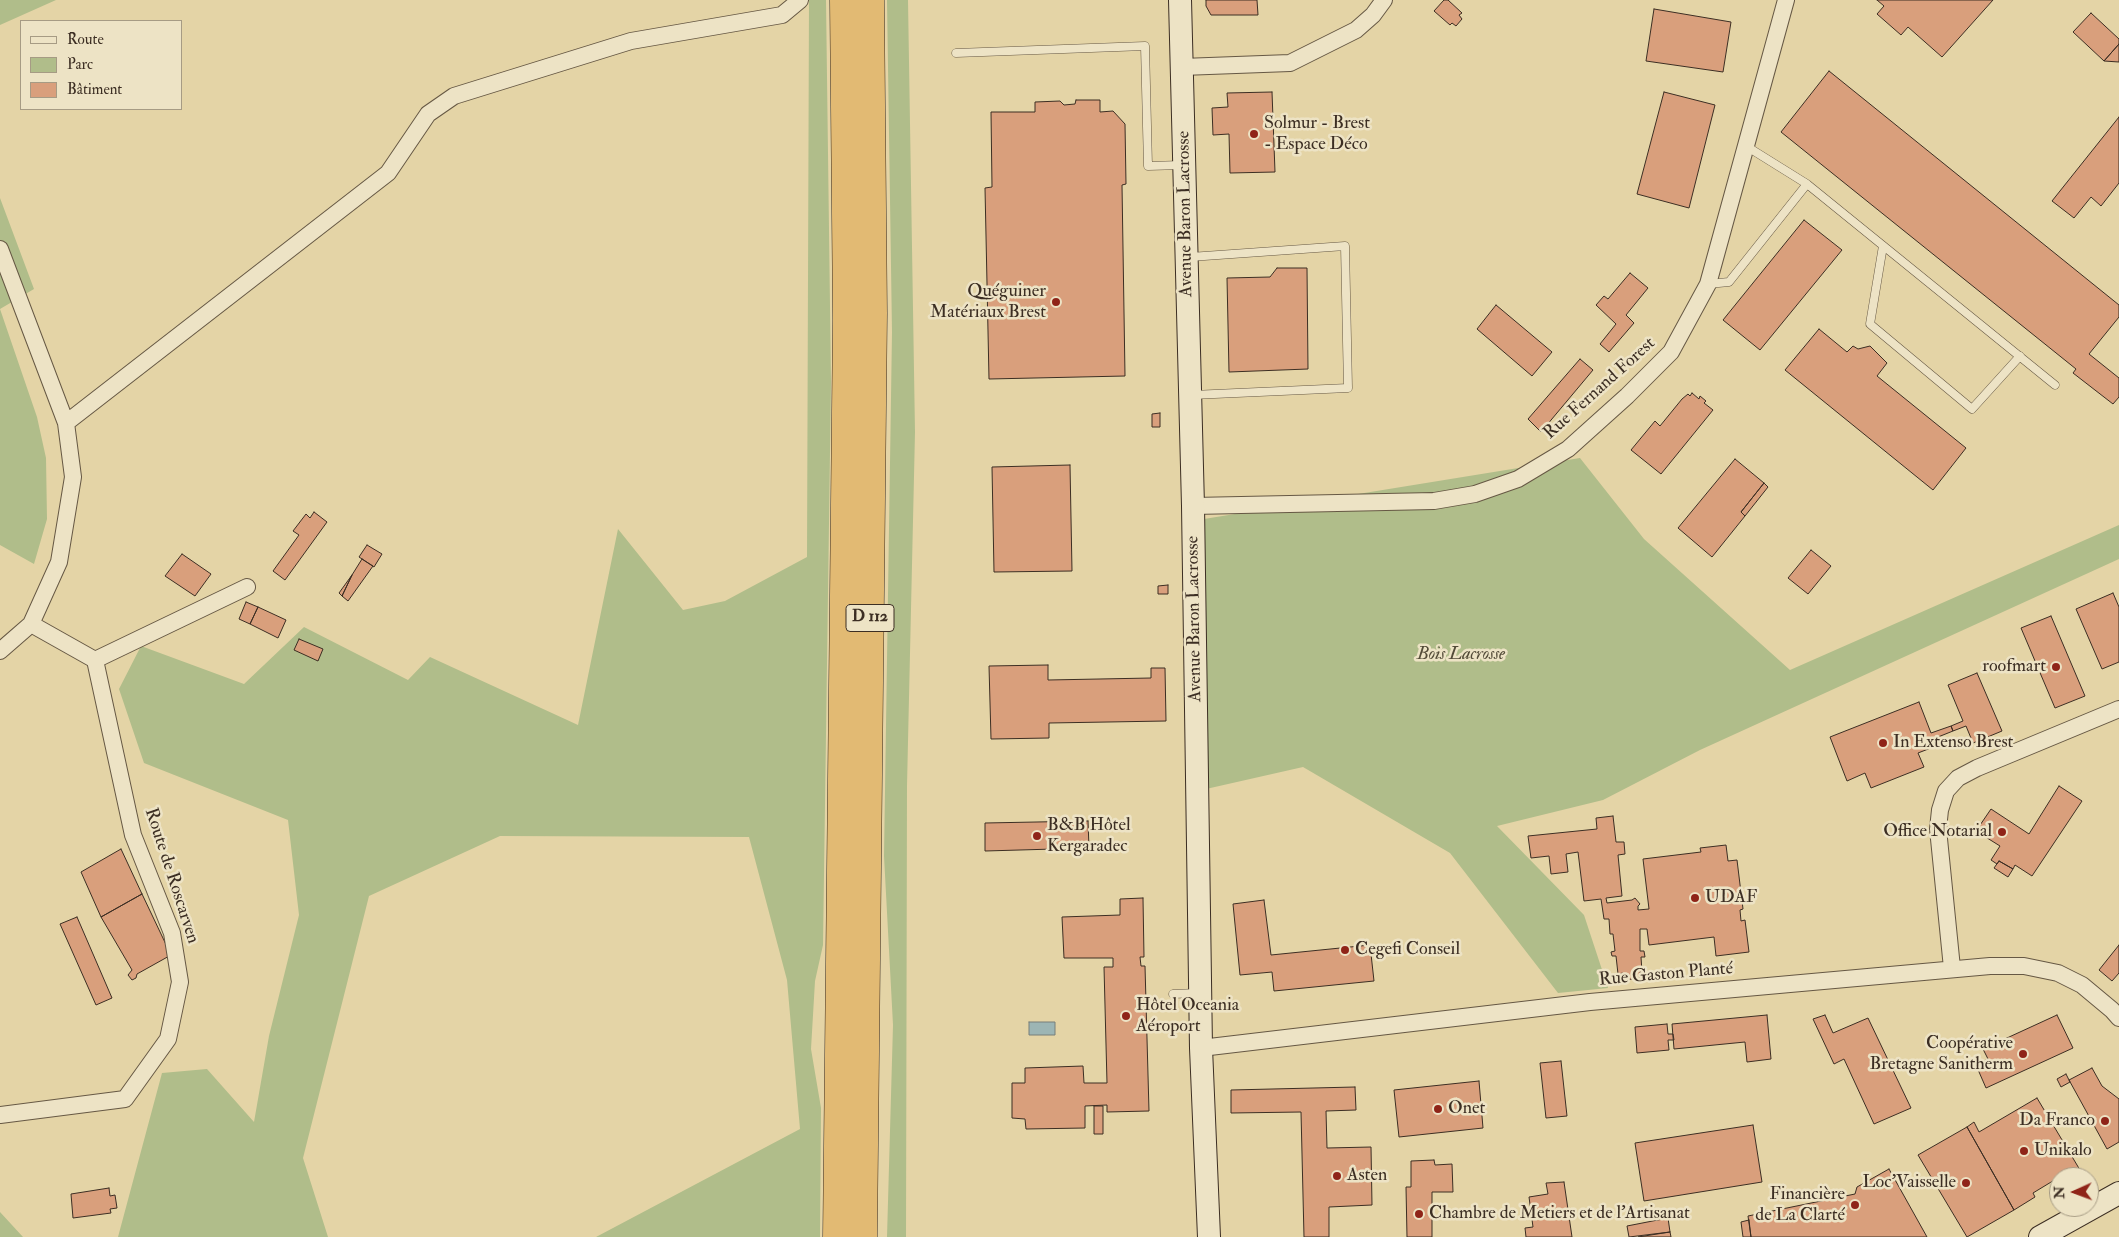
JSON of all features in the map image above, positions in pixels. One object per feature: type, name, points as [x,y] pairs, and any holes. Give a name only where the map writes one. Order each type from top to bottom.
[{"type":"highway","name":"D 112","points":[[837,1237],[847,330],[844,0]]},
{"type":"highway","name":"D 112","points":[[863,1237],[873,313],[870,0]]},
{"type":"street","points":[[66,424],[388,173],[428,114],[454,96],[632,41],[782,15],[800,0]]},
{"type":"street","name":"Avenue Baron Lacrosse","points":[[1180,0],[1193,506],[1201,1048],[1209,1237]]},
{"type":"street","points":[[1182,67],[1290,63],[1356,30],[1373,15],[1384,0]]},
{"type":"street","name":"Rue Fernand Forest","points":[[1193,506],[1434,501],[1475,494],[1518,479],[1568,449],[1672,352],[1708,284],[1786,0]]},
{"type":"street","points":[[0,249],[66,424],[73,477],[59,562],[31,624],[0,652]]},
{"type":"street","points":[[31,624],[95,660],[247,587]]},
{"type":"street","name":"Route de Roscarven","points":[[0,1115],[126,1099],[168,1039],[170,1030],[180,982],[172,933],[134,834],[95,660]]},
{"type":"street","points":[[1952,968],[1938,830],[1940,810],[1946,792],[1958,778],[1977,768],[2119,709]]},
{"type":"street","name":"Rue Gaston Planté","points":[[1201,1048],[1590,1002],[1952,968],[2024,966],[2058,973],[2082,985],[2119,1018]]},
{"type":"street","points":[[2040,1237],[2119,1193]]},
{"type":"lane","points":[[956,53],[1145,46],[1148,166],[1184,165]]},
{"type":"lane","points":[[1746,146],[1806,184],[2055,384]]},
{"type":"lane","points":[[1708,284],[1729,282],[1806,184]]},
{"type":"lane","points":[[1187,258],[1345,246],[1348,388],[1190,395]]},
{"type":"lane","points":[[1883,246],[1870,324],[1972,409],[2020,356]]},
{"type":"lane","points":[[1173,994],[1201,993]]},
{"type":"green space","points":[[0,0],[56,0],[0,25]]},
{"type":"green space","points":[[809,0],[826,0],[831,382],[823,945],[815,981],[811,1049],[821,1108],[820,1237],[596,1237],[800,1129],[787,980],[749,837],[500,836],[369,896],[303,1158],[328,1237],[118,1237],[162,1073],[207,1069],[254,1122],[269,1036],[299,915],[288,820],[144,763],[119,689],[141,646],[244,684],[304,627],[408,680],[430,657],[578,725],[618,529],[683,610],[725,601],[807,557]]},
{"type":"green space","points":[[887,0],[908,0],[915,432],[907,786],[906,1237],[887,1237],[893,1025],[884,856],[892,332]]},
{"type":"green space","points":[[0,198],[34,289],[0,309]]},
{"type":"green space","points":[[0,309],[37,417],[46,458],[47,519],[34,564],[0,545]]},
{"type":"green space","name":"Bois Lacrosse","points":[[1580,458],[1644,539],[1790,670],[2119,525],[2119,559],[1700,750],[1603,800],[1497,826],[1584,915],[1608,988],[1558,993],[1450,853],[1303,767],[1206,789],[1204,519]]},
{"type":"green space","points":[[0,1212],[23,1237],[0,1237]]},
{"type":"water","points":[[1029,1022],[1055,1022],[1055,1035],[1029,1035]]},
{"type":"building","points":[[1206,0],[1257,0],[1258,15],[1211,15],[1206,6]]},
{"type":"building","points":[[1444,0],[1448,0],[1462,13],[1459,15],[1462,19],[1456,26],[1452,23],[1450,25],[1434,11]]},
{"type":"building","points":[[1877,0],[1993,0],[1942,57],[1908,27],[1901,35],[1877,14],[1884,6]]},
{"type":"building","points":[[1654,9],[1731,22],[1723,72],[1646,61]]},
{"type":"building","points":[[2091,13],[2119,39],[2119,44],[2104,61],[2073,32]]},
{"type":"building","points":[[2119,44],[2119,62],[2104,61]]},
{"type":"building","points":[[1829,71],[2119,305],[2119,317],[2089,354],[2119,378],[2119,397],[2113,404],[2073,373],[2076,369],[1781,132]]},
{"type":"building","points":[[1272,92],[1275,172],[1230,173],[1229,134],[1213,135],[1212,108],[1228,107],[1227,93]]},
{"type":"building","points":[[1664,92],[1715,105],[1689,208],[1637,194]]},
{"type":"building","name":"Quéguiner Matériaux Brest","points":[[1076,100],[1100,100],[1100,112],[1113,111],[1125,124],[1126,184],[1122,185],[1125,376],[989,379],[985,188],[992,187],[991,112],[1035,112],[1035,102],[1060,101],[1064,105],[1075,104]]},
{"type":"building","points":[[2119,117],[2119,183],[2101,206],[2091,197],[2074,218],[2052,201]]},
{"type":"building","points":[[1804,220],[1842,250],[1760,350],[1723,320]]},
{"type":"building","points":[[1277,268],[1307,268],[1308,369],[1229,372],[1227,278],[1270,277]]},
{"type":"building","points":[[1630,273],[1648,288],[1626,315],[1634,323],[1609,352],[1600,344],[1616,324],[1596,305],[1604,296],[1608,299]]},
{"type":"building","points":[[1496,305],[1552,352],[1532,376],[1477,329]]},
{"type":"building","points":[[1819,329],[1847,352],[1853,346],[1858,349],[1870,346],[1887,363],[1877,376],[1966,448],[1933,490],[1785,370]]},
{"type":"building","points":[[1580,359],[1593,370],[1541,432],[1528,419]]},
{"type":"building","points":[[1692,393],[1699,399],[1700,396],[1706,401],[1704,403],[1713,410],[1661,474],[1631,450],[1655,421],[1660,426],[1682,399],[1688,394],[1690,396]]},
{"type":"building","points":[[1160,413],[1160,427],[1152,427],[1152,414]]},
{"type":"building","points":[[1735,459],[1764,483],[1741,512],[1745,516],[1712,557],[1678,528]]},
{"type":"building","points":[[1070,465],[1072,571],[994,572],[992,467]]},
{"type":"building","points":[[1764,483],[1768,487],[1745,516],[1741,512]]},
{"type":"building","points":[[314,512],[327,522],[285,580],[273,571],[299,535],[293,531],[306,514],[310,518]]},
{"type":"building","points":[[367,545],[382,554],[374,567],[359,557]]},
{"type":"building","points":[[1811,550],[1831,566],[1808,594],[1788,578]]},
{"type":"building","points":[[182,554],[211,574],[195,596],[165,576]]},
{"type":"building","points":[[362,559],[373,566],[348,601],[342,596]]},
{"type":"building","points":[[352,575],[342,596],[339,593]]},
{"type":"building","points":[[1168,585],[1168,594],[1158,594],[1158,586]]},
{"type":"building","points":[[2113,593],[2119,607],[2119,662],[2102,669],[2076,609]]},
{"type":"building","points":[[246,602],[258,607],[250,624],[239,619]]},
{"type":"building","points":[[258,607],[286,620],[278,638],[250,624]]},
{"type":"building","name":"roofmart","points":[[2051,616],[2085,696],[2055,708],[2021,628]]},
{"type":"building","points":[[299,639],[323,649],[318,661],[294,650]]},
{"type":"building","points":[[1048,665],[1048,680],[1151,678],[1151,668],[1165,668],[1166,721],[1049,723],[1049,738],[991,739],[989,666]]},
{"type":"building","points":[[1977,673],[2002,731],[1973,743],[1966,726],[1953,731],[1951,726],[1963,721],[1948,685]]},
{"type":"building","name":"In Extenso Brest","points":[[1919,702],[1931,733],[1951,726],[1953,731],[1933,739],[1936,746],[1918,753],[1924,767],[1871,788],[1865,773],[1847,781],[1830,737]]},
{"type":"building","name":"Office Notarial","points":[[2059,786],[2082,801],[2032,876],[2015,865],[2013,869],[1999,861],[1997,864],[1991,860],[2000,846],[1976,831],[1991,809],[2029,834]]},
{"type":"building","name":"UDAF","points":[[1613,816],[1616,842],[1624,842],[1625,854],[1618,855],[1622,896],[1606,898],[1607,903],[1635,898],[1640,904],[1638,910],[1649,909],[1643,859],[1701,852],[1700,848],[1726,845],[1728,861],[1737,860],[1743,909],[1740,910],[1741,921],[1745,920],[1749,952],[1716,956],[1714,937],[1649,945],[1647,929],[1640,929],[1640,951],[1644,951],[1645,957],[1641,957],[1642,972],[1640,972],[1640,978],[1624,980],[1623,973],[1618,974],[1616,956],[1612,956],[1611,952],[1615,951],[1613,934],[1610,934],[1609,919],[1604,919],[1601,899],[1584,901],[1578,852],[1566,854],[1568,872],[1551,874],[1549,856],[1531,858],[1528,836],[1597,829],[1596,818]]},
{"type":"building","points":[[1088,821],[1089,848],[985,851],[985,823]]},
{"type":"building","points":[[121,849],[142,894],[101,917],[81,872]]},
{"type":"building","points":[[1999,861],[2013,869],[2008,877],[1994,868]]},
{"type":"building","points":[[142,894],[171,955],[137,974],[136,978],[132,980],[128,975],[132,970],[101,917]]},
{"type":"building","name":"Hôtel Oceania Aéroport","points":[[1143,898],[1144,957],[1140,957],[1141,966],[1145,966],[1149,1111],[1107,1112],[1107,1105],[1085,1106],[1085,1128],[1026,1129],[1025,1119],[1012,1118],[1012,1083],[1025,1083],[1025,1068],[1083,1066],[1084,1083],[1107,1083],[1104,967],[1113,967],[1113,958],[1064,958],[1062,917],[1120,915],[1120,899]]},
{"type":"building","name":"Cegefi Conseil","points":[[1264,900],[1271,955],[1370,945],[1374,981],[1274,991],[1272,972],[1240,975],[1233,904]]},
{"type":"building","points":[[77,917],[112,998],[96,1005],[60,924]]},
{"type":"building","points":[[2119,945],[2119,973],[2112,981],[2099,970]]},
{"type":"building","points":[[1767,1015],[1771,1059],[1747,1062],[1745,1042],[1674,1049],[1672,1024]]},
{"type":"building","points":[[1825,1015],[1833,1033],[1868,1018],[1911,1108],[1874,1124],[1844,1059],[1834,1064],[1813,1019]]},
{"type":"building","name":"Coopérative Bretagne Sanitherm","points":[[2057,1015],[2073,1048],[1986,1088],[1976,1065],[1988,1059],[1983,1049]]},
{"type":"building","points":[[1667,1024],[1668,1034],[1673,1034],[1674,1040],[1668,1040],[1669,1050],[1637,1053],[1635,1027]]},
{"type":"building","points":[[1561,1061],[1567,1116],[1546,1118],[1540,1063]]},
{"type":"building","name":"Da Franco","points":[[2092,1068],[2102,1086],[2119,1099],[2119,1142],[2107,1149],[2069,1080]]},
{"type":"building","points":[[2066,1074],[2070,1082],[2061,1087],[2057,1079]]},
{"type":"building","name":"Onet","points":[[1479,1081],[1483,1128],[1399,1137],[1394,1090]]},
{"type":"building","name":"Asten","points":[[1355,1087],[1356,1110],[1326,1111],[1327,1148],[1371,1147],[1372,1205],[1329,1207],[1329,1237],[1304,1237],[1301,1112],[1231,1113],[1231,1090]]},
{"type":"building","name":"Unikalo","points":[[2037,1098],[2078,1167],[2049,1167],[2049,1183],[2033,1193],[2035,1197],[2014,1210],[1967,1127],[1974,1122],[1979,1132]]},
{"type":"building","points":[[1094,1106],[1103,1106],[1103,1134],[1094,1134]]},
{"type":"building","points":[[1753,1125],[1762,1182],[1644,1201],[1635,1143]]},
{"type":"building","name":"Loc'Vaisselle","points":[[1967,1127],[2014,1210],[1967,1237],[1918,1155]]},
{"type":"building","name":"Chambre de Metiers et de l'Artisanat","points":[[1434,1160],[1435,1165],[1452,1164],[1453,1192],[1432,1192],[1432,1237],[1407,1237],[1406,1187],[1411,1187],[1411,1161]]},
{"type":"building","name":"Financière de La Clarté","points":[[1889,1169],[1927,1237],[1751,1237],[1748,1216],[1855,1194],[1857,1187]]},
{"type":"building","points":[[1564,1182],[1572,1237],[1526,1237],[1525,1228],[1533,1227],[1529,1197],[1548,1194],[1546,1183]]},
{"type":"building","points":[[109,1188],[110,1196],[115,1195],[117,1208],[110,1209],[111,1213],[73,1218],[71,1194]]},
{"type":"building","points":[[1668,1218],[1670,1232],[1629,1237],[1627,1226]]},
{"type":"building","points":[[1749,1220],[1751,1237],[1743,1237],[1741,1222]]},
{"type":"building","points":[[1670,1232],[1671,1237],[1638,1237]]},
{"type":"place","name":"Solmur - Brest - Espace Déco","points":[[1254,134]]},
{"type":"place","name":"Quéguiner Matériaux Brest","points":[[1056,302]]},
{"type":"place","name":"roofmart","points":[[2056,667]]},
{"type":"place","name":"In Extenso Brest","points":[[1883,743]]},
{"type":"place","name":"Office Notarial","points":[[2002,832]]},
{"type":"place","name":"B&B Hôtel Kergaradec","points":[[1037,836]]},
{"type":"place","name":"UDAF","points":[[1695,898]]},
{"type":"place","name":"Cegefi Conseil","points":[[1345,950]]},
{"type":"place","name":"Hôtel Oceania Aéroport","points":[[1126,1016]]},
{"type":"place","name":"Coopérative Bretagne Sanitherm","points":[[2023,1054]]},
{"type":"place","name":"Onet","points":[[1438,1109]]},
{"type":"place","name":"Da Franco","points":[[2105,1121]]},
{"type":"place","name":"Unikalo","points":[[2024,1151]]},
{"type":"place","name":"Asten","points":[[1337,1176]]},
{"type":"place","name":"Loc'Vaisselle","points":[[1966,1183]]},
{"type":"place","name":"Financière de La Clarté","points":[[1855,1205]]},
{"type":"place","name":"Chambre de Metiers et de l'Artisanat","points":[[1419,1214]]}]
